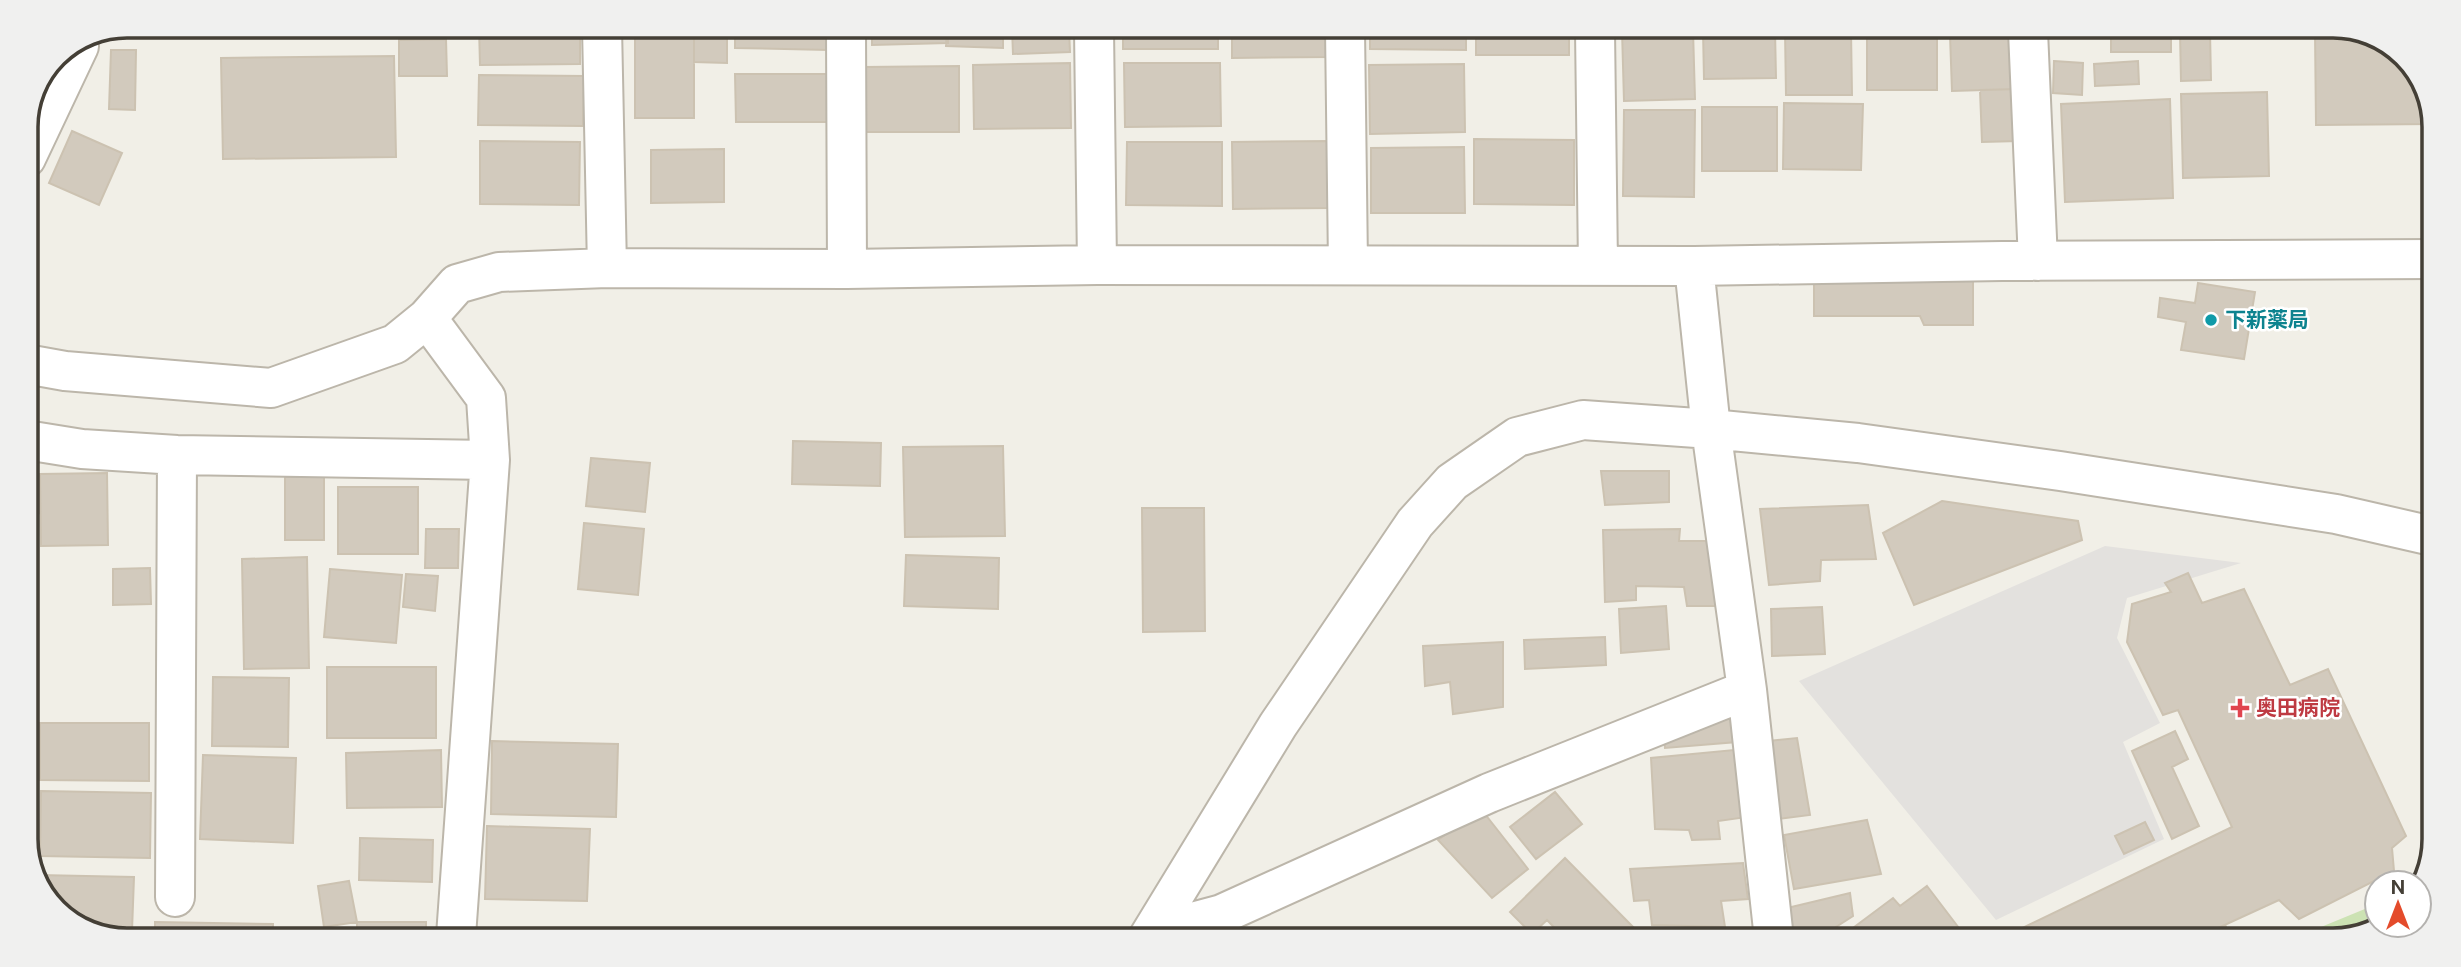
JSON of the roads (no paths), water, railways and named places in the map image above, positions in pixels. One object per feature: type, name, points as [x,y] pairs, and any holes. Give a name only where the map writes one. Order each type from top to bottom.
[{"type":"street","points":[[602,38],[607,268]]},
{"type":"street","points":[[846,38],[847,269]]},
{"type":"street","points":[[1094,38],[1097,265]]},
{"type":"street","points":[[1345,38],[1348,265]]},
{"type":"street","points":[[1595,38],[1598,266]]},
{"type":"street","points":[[2028,38],[2038,261]]},
{"type":"street","points":[[38,133],[74,57]]},
{"type":"street","points":[[38,366],[65,371],[271,388],[395,344],[427,318],[457,284],[499,272],[607,268],[1694,266],[2422,259]]},
{"type":"street","points":[[1694,266],[1711,429],[1746,690],[1773,928]]},
{"type":"street","points":[[427,318],[486,398],[490,460],[457,928]]},
{"type":"street","points":[[1153,928],[1279,725],[1415,523],[1452,482],[1517,437],[1583,420],[1858,443],[2336,514],[2422,534]]},
{"type":"street","points":[[38,442],[82,449],[177,455],[490,460]]},
{"type":"street","points":[[175,897],[177,455]]},
{"type":"street","points":[[1173,928],[1222,914],[1489,793],[1746,690]]},
{"type":"place","name":"下新薬局","points":[[2211,320]]},
{"type":"place","name":"奥田病院","points":[[2240,708]]}]
